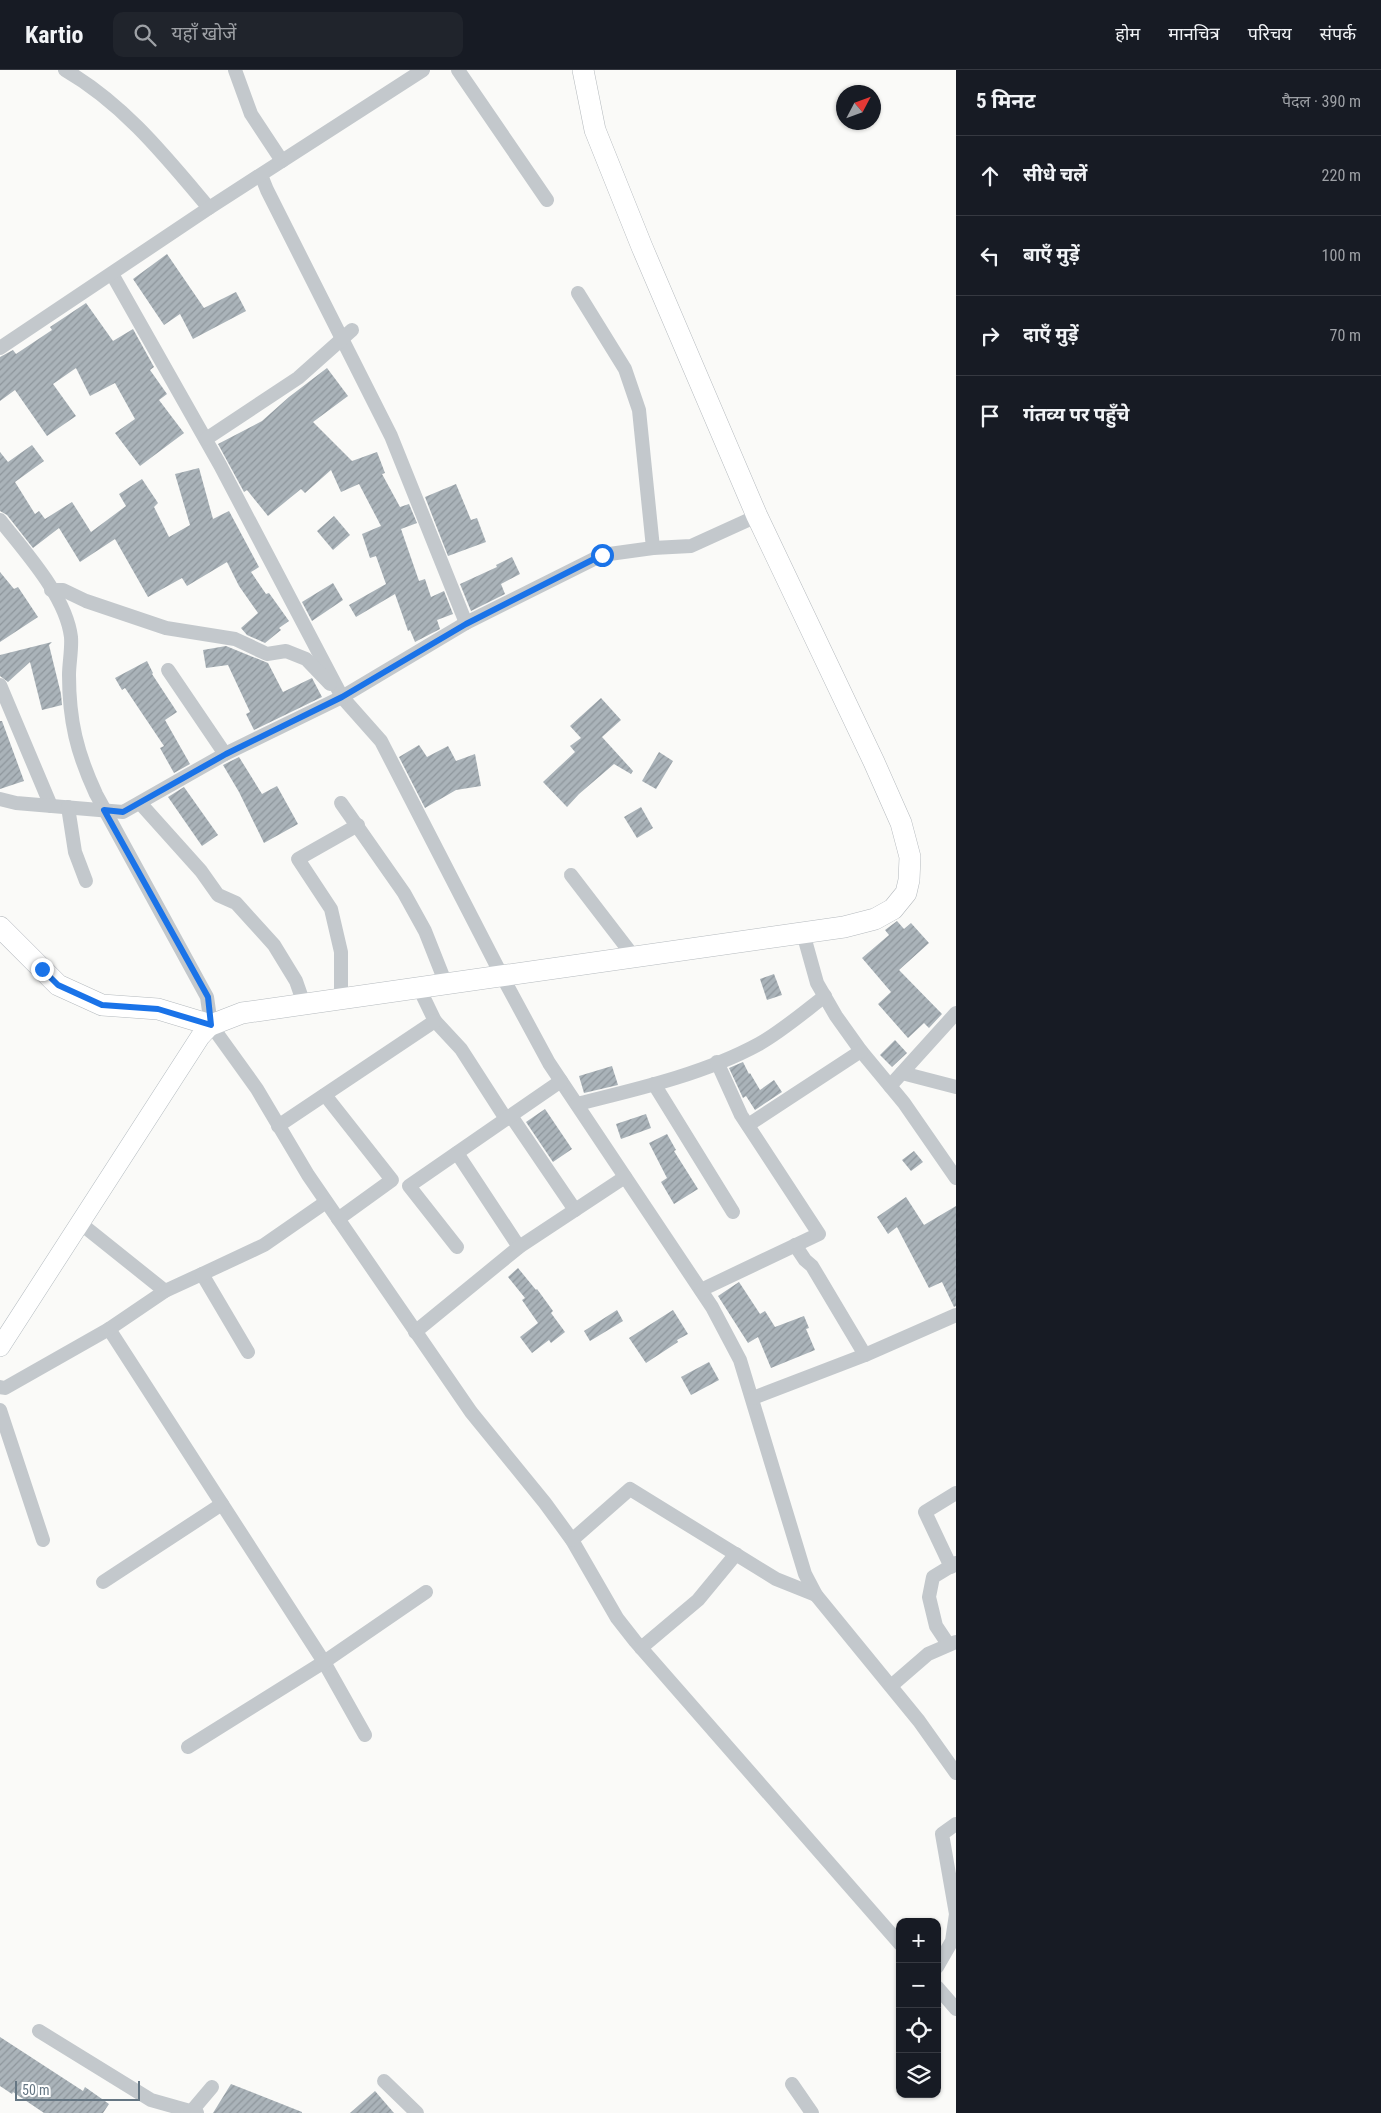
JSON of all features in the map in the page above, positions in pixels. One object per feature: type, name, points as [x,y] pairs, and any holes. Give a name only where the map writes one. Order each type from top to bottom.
[{"type":"main road","points":[[0,1347],[200,1037],[211,1025],[242,1014],[304,1004],[852,925],[875,919],[893,909],[906,893],[909,880],[910,857],[901,823],[757,516],[642,247],[595,130],[583,70]]},
{"type":"main road","points":[[0,927],[58,985],[102,1005],[158,1009],[211,1025]]},
{"type":"street","points":[[65,70],[107,97],[151,140],[209,208]]},
{"type":"street","points":[[235,70],[251,114],[282,161]]},
{"type":"street","points":[[0,348],[209,208],[423,70]]},
{"type":"street","points":[[458,70],[547,200]]},
{"type":"street","points":[[261,174],[267,190],[347,335],[466,624]]},
{"type":"street","points":[[112,274],[206,440],[342,697]]},
{"type":"street","points":[[578,293],[625,369],[639,410],[653,548]]},
{"type":"street","points":[[206,440],[298,378],[347,335]]},
{"type":"street","points":[[0,799],[16,803],[123,812],[226,754],[342,697],[466,624],[602,555],[653,548],[691,546],[757,516]]},
{"type":"street","points":[[0,520],[51,590],[64,614],[71,638],[69,676],[72,723],[81,761],[104,810],[208,997],[211,1025],[257,1089],[326,1202],[471,1412],[545,1503],[572,1540],[618,1618],[641,1648],[896,1939]]},
{"type":"street","points":[[51,590],[63,590],[86,601],[166,628],[235,639],[267,654],[286,651],[306,659],[381,741],[549,1063],[701,1290],[740,1360],[805,1574],[816,1595],[919,1721],[956,1773]]},
{"type":"street","points":[[168,670],[226,754]]},
{"type":"street","points":[[0,685],[51,806]]},
{"type":"street","points":[[140,803],[201,871],[218,895],[236,903],[274,944],[296,981],[304,1004]]},
{"type":"street","points":[[341,803],[404,893],[425,931],[446,984]]},
{"type":"street","points":[[68,807],[75,852],[86,881]]},
{"type":"street","points":[[341,999],[342,952],[331,909],[298,859],[358,825]]},
{"type":"street","points":[[571,876],[634,957]]},
{"type":"street","points":[[803,933],[817,983],[825,996],[861,1051],[890,1086],[956,1178]]},
{"type":"street","points":[[419,988],[434,1021],[461,1049],[508,1118],[575,1210]]},
{"type":"street","points":[[577,1104],[654,1084],[717,1062],[760,1044],[825,996]]},
{"type":"street","points":[[890,1086],[956,1013]]},
{"type":"street","points":[[278,1126],[434,1021]]},
{"type":"street","points":[[748,1126],[861,1051]]},
{"type":"street","points":[[701,1290],[819,1234],[741,1115],[717,1062]]},
{"type":"street","points":[[902,1073],[956,1087]]},
{"type":"street","points":[[457,1247],[409,1186],[562,1081]]},
{"type":"street","points":[[654,1084],[733,1212]]},
{"type":"street","points":[[325,1095],[392,1180],[338,1219]]},
{"type":"street","points":[[457,1153],[519,1247]]},
{"type":"street","points":[[415,1332],[519,1247],[625,1177]]},
{"type":"street","points":[[0,1387],[5,1388],[109,1329],[165,1291],[264,1245],[326,1202]]},
{"type":"street","points":[[80,1223],[165,1291]]},
{"type":"street","points":[[795,1245],[805,1260],[812,1266],[865,1355]]},
{"type":"street","points":[[202,1274],[248,1352]]},
{"type":"street","points":[[753,1398],[865,1355],[956,1315]]},
{"type":"street","points":[[109,1329],[324,1662],[365,1735]]},
{"type":"street","points":[[0,1410],[42,1540]]},
{"type":"street","points":[[572,1540],[630,1489],[776,1579],[816,1595]]},
{"type":"street","points":[[891,1686],[928,1654],[952,1643],[936,1626],[929,1597],[934,1577],[953,1565],[925,1512],[956,1493]]},
{"type":"street","points":[[103,1582],[222,1504]]},
{"type":"street","points":[[641,1648],[698,1600],[736,1554]]},
{"type":"street","points":[[188,1747],[324,1662],[426,1592]]},
{"type":"street","points":[[939,1963],[952,1942],[956,1914],[942,1834],[956,1824]]},
{"type":"street","points":[[941,1992],[956,2009]]},
{"type":"street","points":[[39,2031],[151,2100],[193,2112],[212,2087]]},
{"type":"street","points":[[384,2082],[417,2113]]},
{"type":"street","points":[[792,2084],[812,2113]]},
{"type":"building","points":[[167,254],[204,308],[236,292],[246,311],[193,339],[180,314],[164,325],[133,279]]},
{"type":"building","points":[[86,303],[113,341],[133,329],[154,367],[150,370],[167,394],[159,400],[184,433],[140,466],[115,433],[135,419],[115,383],[90,396],[76,368],[53,384],[76,416],[47,436],[15,390],[0,401],[0,357],[13,350],[16,354],[52,330],[50,327]]},
{"type":"building","points":[[327,368],[348,396],[313,422],[352,461],[377,452],[385,473],[382,474],[400,507],[409,504],[417,523],[401,529],[419,581],[425,579],[431,597],[444,591],[453,614],[437,620],[440,629],[415,642],[410,630],[408,631],[395,594],[356,617],[349,605],[386,584],[376,556],[370,558],[362,534],[381,526],[359,484],[341,492],[331,470],[305,493],[301,489],[268,516],[247,490],[244,492],[218,444],[262,421],[289,397]]},
{"type":"building","points":[[32,445],[44,461],[15,482],[35,514],[39,511],[45,519],[72,502],[91,532],[126,506],[119,494],[142,479],[158,503],[154,507],[169,537],[190,525],[175,474],[199,468],[213,519],[229,511],[259,567],[251,572],[266,594],[269,593],[289,621],[279,628],[281,630],[265,643],[247,635],[241,628],[258,613],[239,586],[227,562],[187,586],[182,578],[148,597],[115,539],[80,562],[59,528],[33,548],[7,515],[0,511],[0,452],[8,462]]},
{"type":"building","points":[[456,484],[471,520],[477,518],[486,542],[448,556],[425,497]]},
{"type":"building","points":[[334,516],[350,535],[333,550],[317,531]]},
{"type":"building","points":[[512,557],[520,574],[501,584],[505,594],[471,611],[460,584],[497,567],[496,565]]},
{"type":"building","points":[[0,572],[14,589],[18,587],[38,617],[0,642]]},
{"type":"building","points":[[333,583],[343,600],[312,621],[302,602]]},
{"type":"building","points":[[52,642],[49,645],[62,705],[42,710],[30,662],[8,682],[0,676],[0,655]]},
{"type":"building","points":[[226,646],[268,663],[283,692],[312,678],[322,697],[254,730],[246,714],[250,712],[228,665],[206,668],[203,650]]},
{"type":"building","points":[[147,661],[152,674],[177,712],[165,720],[190,764],[174,773],[160,748],[164,746],[125,688],[122,690],[115,678]]},
{"type":"building","points":[[601,698],[621,720],[602,737],[633,771],[631,774],[614,764],[567,807],[543,782],[575,752],[570,746],[581,738],[570,726]]},
{"type":"building","points":[[0,721],[2,721],[24,781],[0,789]]},
{"type":"building","points":[[419,745],[427,757],[448,746],[456,761],[475,754],[481,786],[456,790],[425,808],[399,757]]},
{"type":"building","points":[[659,752],[673,761],[656,789],[642,781]]},
{"type":"building","points":[[239,757],[262,794],[277,786],[298,824],[264,843],[239,792],[223,765]]},
{"type":"building","points":[[184,787],[218,835],[202,846],[168,797]]},
{"type":"building","points":[[641,807],[653,828],[637,838],[624,817]]},
{"type":"building","points":[[897,921],[904,929],[911,923],[929,943],[899,970],[942,1014],[929,1028],[924,1023],[908,1038],[878,1004],[891,992],[862,958],[889,935],[885,930]]},
{"type":"building","points":[[774,974],[782,995],[767,1000],[760,979]]},
{"type":"building","points":[[895,1040],[907,1053],[892,1067],[880,1055]]},
{"type":"building","points":[[743,1062],[760,1090],[774,1080],[782,1092],[755,1110],[746,1096],[743,1098],[729,1068]]},
{"type":"building","points":[[612,1066],[618,1085],[584,1093],[579,1076]]},
{"type":"building","points":[[545,1109],[572,1149],[553,1162],[526,1122]]},
{"type":"building","points":[[646,1114],[651,1128],[621,1139],[616,1124]]},
{"type":"building","points":[[667,1134],[676,1150],[674,1151],[698,1189],[674,1204],[661,1182],[667,1178],[649,1143]]},
{"type":"building","points":[[914,1151],[923,1162],[911,1171],[902,1160]]},
{"type":"building","points":[[906,1197],[924,1225],[956,1206],[956,1306],[954,1307],[942,1282],[929,1288],[897,1227],[888,1234],[877,1217]]},
{"type":"building","points":[[518,1268],[537,1289],[565,1332],[551,1343],[549,1340],[532,1353],[520,1337],[538,1323],[522,1300],[525,1298],[508,1277]]},
{"type":"building","points":[[739,1282],[760,1314],[765,1311],[775,1327],[804,1316],[809,1328],[806,1329],[815,1350],[771,1368],[758,1337],[748,1343],[718,1296]]},
{"type":"building","points":[[617,1310],[623,1321],[590,1341],[584,1331]]},
{"type":"building","points":[[673,1310],[688,1334],[646,1363],[629,1338]]},
{"type":"building","points":[[709,1362],[719,1380],[691,1395],[681,1377]]},
{"type":"building","points":[[0,2037],[83,2091],[85,2087],[109,2104],[103,2113],[44,2113],[13,2092],[12,2094],[0,2086]]},
{"type":"building","points":[[231,2084],[302,2112],[302,2113],[213,2113]]},
{"type":"building","points":[[375,2091],[394,2113],[350,2113]]},
{"type":"route","points":[[42,969],[58,985],[102,1005],[158,1009],[211,1025],[208,997],[104,810],[123,812],[226,754],[342,697],[466,624],[602,555]]}]
